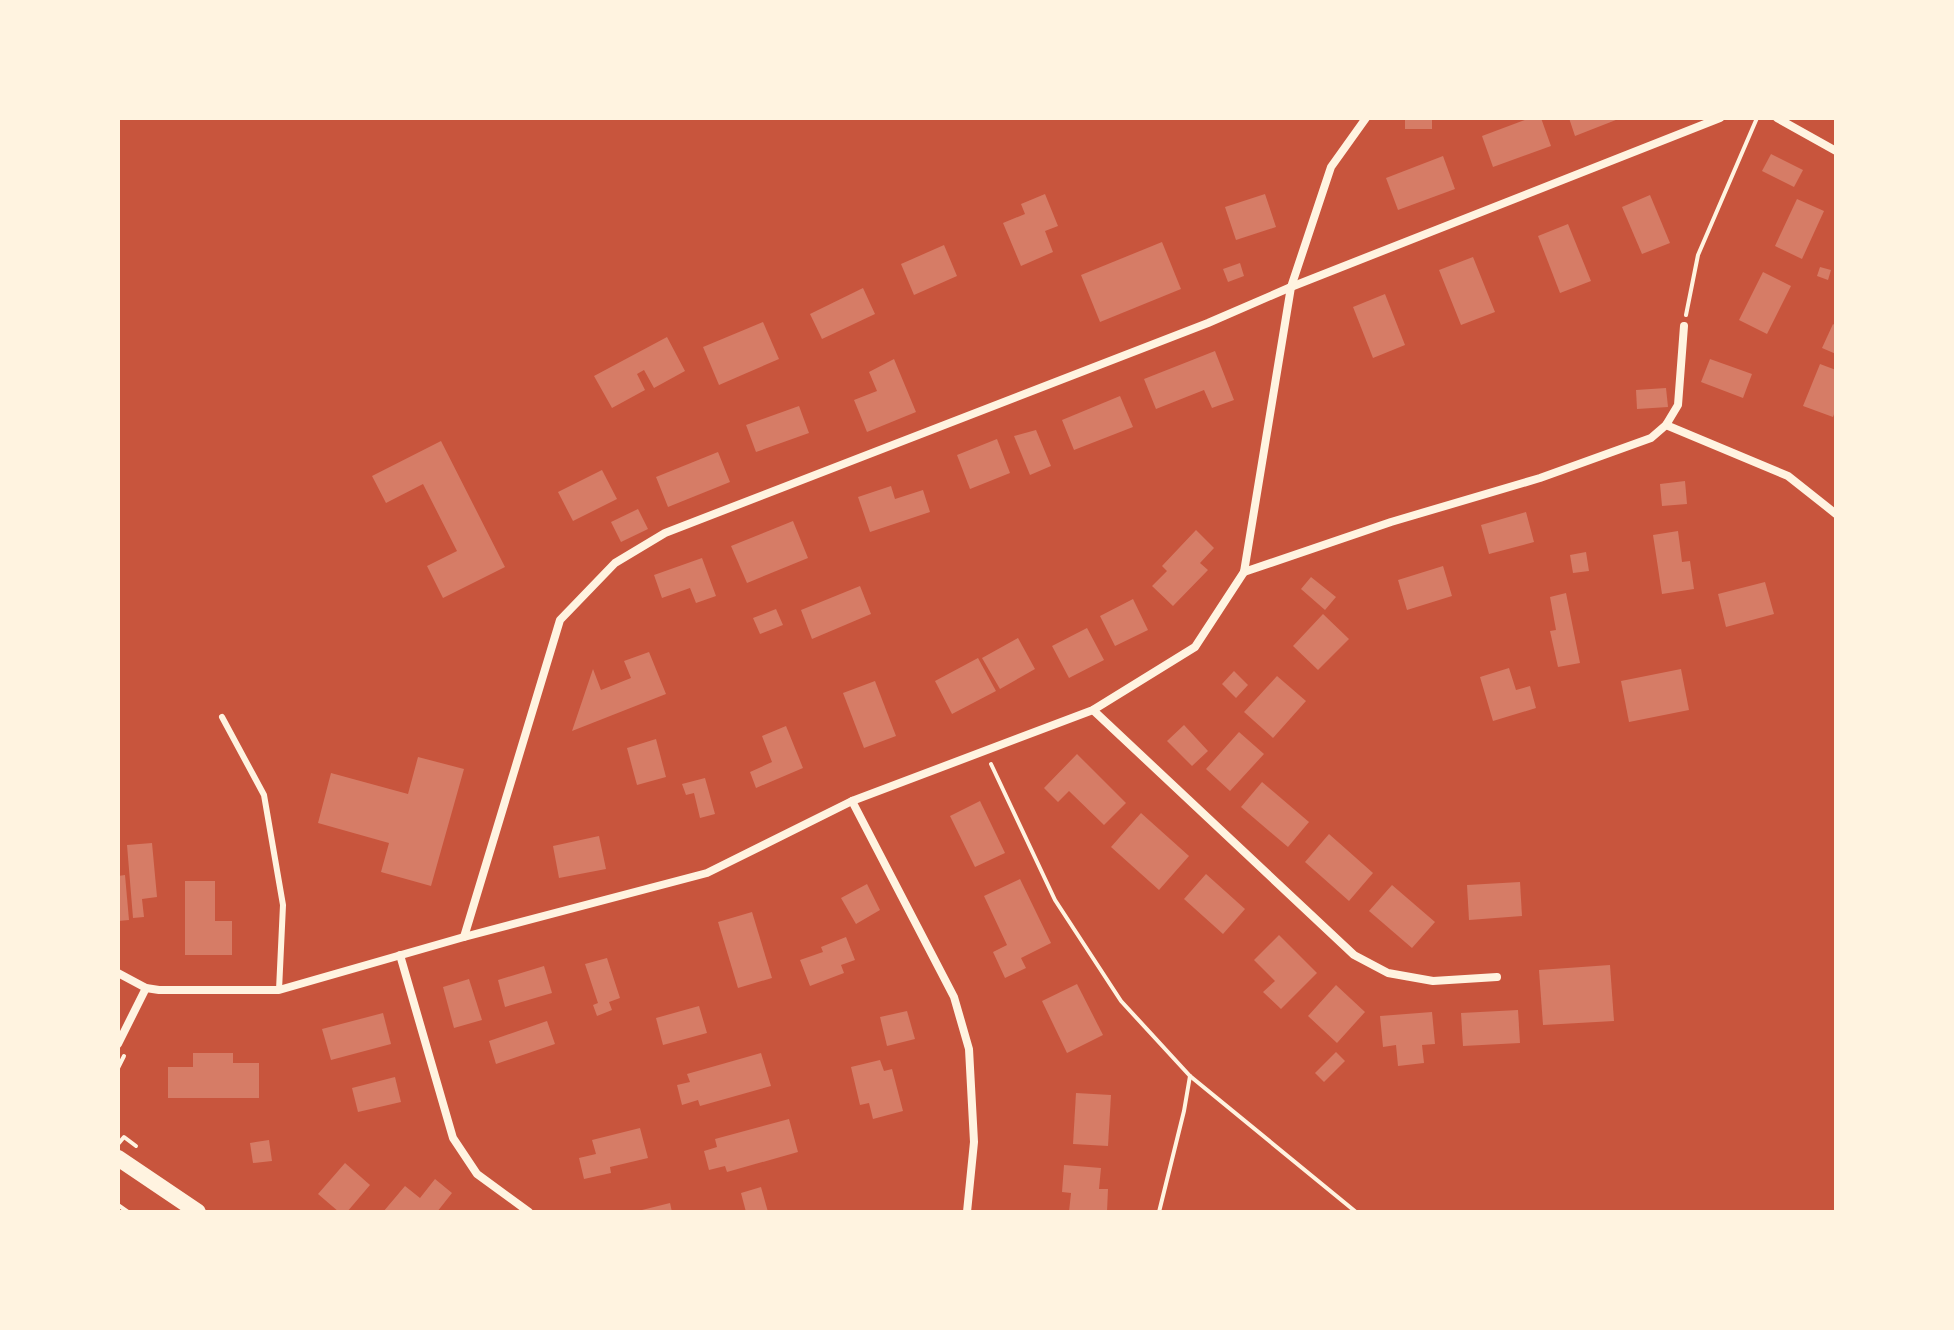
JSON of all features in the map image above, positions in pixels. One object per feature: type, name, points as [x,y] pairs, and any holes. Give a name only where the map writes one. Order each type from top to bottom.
[{"type":"main road","points":[[118,1158],[198,1212]]},
{"type":"street","points":[[118,973],[146,988],[159,990],[279,990],[707,873],[852,801],[1093,710],[1195,647],[1244,572],[1291,287],[1331,167],[1366,118]]},
{"type":"street","points":[[464,937],[560,620],[615,563],[665,533],[1208,323],[1291,287],[1720,118]]},
{"type":"street","points":[[1777,118],[1836,151]]},
{"type":"street","points":[[1244,572],[1391,522],[1540,478],[1651,438],[1666,425],[1678,405],[1684,326]]},
{"type":"street","points":[[1666,425],[1788,476],[1836,514]]},
{"type":"street","points":[[1093,710],[1354,955],[1388,973],[1433,981],[1497,977]]},
{"type":"street","points":[[852,801],[954,997],[969,1049],[974,1142],[967,1212]]},
{"type":"street","points":[[400,955],[453,1138],[477,1174],[529,1212]]},
{"type":"street","points":[[118,1044],[146,988]]},
{"type":"lane","points":[[222,717],[264,795],[283,905],[279,990]]},
{"type":"path","points":[[1684,326],[1698,255],[1757,118]]},
{"type":"path","points":[[984,751],[1055,900],[1121,1001],[1190,1076],[1356,1212]]},
{"type":"path","points":[[1159,1212],[1190,1076]]},
{"type":"path","points":[[118,1133],[124,1137]]},
{"type":"path","points":[[118,1205],[128,1212]]},
{"type":"building","points":[[1405,118],[1432,118],[1432,129],[1405,129]]},
{"type":"building","points":[[1530,118],[1541,118],[1551,146],[1493,167],[1482,136]]},
{"type":"building","points":[[1569,118],[1621,118],[1575,136]]},
{"type":"building","points":[[1771,154],[1803,170],[1794,187],[1762,171]]},
{"type":"building","points":[[1443,156],[1455,189],[1398,210],[1386,178]]},
{"type":"building","points":[[1045,194],[1058,226],[1045,231],[1053,252],[1021,266],[1003,223],[1025,214],[1021,204]]},
{"type":"building","points":[[1265,194],[1276,227],[1236,240],[1225,207]]},
{"type":"building","points":[[1650,195],[1670,243],[1642,254],[1622,207]]},
{"type":"building","points":[[1797,199],[1824,211],[1802,259],[1775,246]]},
{"type":"building","points":[[1568,224],[1591,281],[1560,293],[1538,236]]},
{"type":"building","points":[[1162,242],[1181,289],[1100,322],[1081,275]]},
{"type":"building","points":[[944,245],[957,276],[914,295],[901,264]]},
{"type":"building","points":[[1473,257],[1495,312],[1461,325],[1439,270]]},
{"type":"building","points":[[1240,263],[1244,276],[1228,282],[1223,269]]},
{"type":"building","points":[[1820,267],[1831,270],[1828,280],[1817,276]]},
{"type":"building","points":[[1763,272],[1791,286],[1767,334],[1739,320]]},
{"type":"building","points":[[863,288],[875,314],[822,339],[810,314]]},
{"type":"building","points":[[1385,294],[1405,345],[1373,358],[1353,307]]},
{"type":"building","points":[[763,322],[779,359],[719,385],[703,347]]},
{"type":"building","points":[[1833,324],[1836,326],[1836,354],[1822,348]]},
{"type":"building","points":[[667,337],[685,371],[654,388],[644,370],[637,374],[645,390],[612,408],[594,376]]},
{"type":"building","points":[[1215,351],[1234,400],[1212,408],[1204,390],[1156,409],[1144,379]]},
{"type":"building","points":[[894,359],[916,412],[867,432],[854,400],[877,391],[869,372]]},
{"type":"building","points":[[1710,359],[1752,374],[1743,398],[1701,382]]},
{"type":"building","points":[[1820,364],[1836,370],[1836,409],[1833,417],[1803,406]]},
{"type":"building","points":[[1666,388],[1668,407],[1637,409],[1636,390]]},
{"type":"building","points":[[1120,396],[1133,427],[1074,450],[1062,420]]},
{"type":"building","points":[[799,406],[809,433],[756,452],[746,425]]},
{"type":"building","points":[[1036,430],[1051,466],[1030,475],[1014,436]]},
{"type":"building","points":[[997,439],[1010,473],[970,489],[957,455]]},
{"type":"building","points":[[441,441],[505,567],[443,598],[427,566],[457,551],[423,484],[386,503],[372,476]]},
{"type":"building","points":[[718,452],[730,482],[668,507],[656,477]]},
{"type":"building","points":[[602,470],[617,499],[573,521],[558,492]]},
{"type":"building","points":[[1685,481],[1687,504],[1662,506],[1660,484]]},
{"type":"building","points":[[891,486],[895,499],[923,490],[930,512],[870,532],[858,497]]},
{"type":"building","points":[[638,509],[648,529],[621,542],[611,522]]},
{"type":"building","points":[[1526,512],[1534,542],[1489,554],[1481,525]]},
{"type":"building","points":[[793,521],[808,558],[747,583],[731,546]]},
{"type":"building","points":[[1196,530],[1214,548],[1200,563],[1208,570],[1173,606],[1152,586],[1167,571],[1162,566]]},
{"type":"building","points":[[1678,531],[1682,562],[1690,561],[1694,589],[1662,594],[1653,535]]},
{"type":"building","points":[[1586,552],[1589,571],[1573,573],[1570,555]]},
{"type":"building","points":[[702,558],[716,596],[696,603],[690,588],[662,598],[654,575]]},
{"type":"building","points":[[1443,566],[1452,596],[1407,610],[1398,580]]},
{"type":"building","points":[[1311,577],[1336,597],[1325,610],[1301,589]]},
{"type":"building","points":[[1765,582],[1774,614],[1726,627],[1718,594]]},
{"type":"building","points":[[860,586],[871,614],[812,639],[801,610]]},
{"type":"building","points":[[1566,593],[1580,663],[1558,667],[1550,631],[1556,630],[1550,597]]},
{"type":"building","points":[[1133,599],[1148,630],[1115,646],[1100,616]]},
{"type":"building","points":[[776,609],[783,625],[760,634],[753,618]]},
{"type":"building","points":[[1323,614],[1349,639],[1318,670],[1293,646]]},
{"type":"building","points":[[1087,628],[1104,660],[1069,678],[1052,646]]},
{"type":"building","points":[[1018,638],[1035,669],[1000,689],[982,658]]},
{"type":"building","points":[[649,652],[666,694],[572,731],[593,669],[601,690],[631,678],[624,661]]},
{"type":"building","points":[[978,658],[996,691],[952,714],[935,681]]},
{"type":"building","points":[[1509,668],[1516,690],[1530,686],[1536,708],[1493,721],[1480,677]]},
{"type":"building","points":[[1681,669],[1689,710],[1629,722],[1621,681]]},
{"type":"building","points":[[1234,671],[1248,685],[1236,698],[1222,684]]},
{"type":"building","points":[[1277,676],[1306,701],[1273,738],[1244,712]]},
{"type":"building","points":[[875,681],[896,736],[864,748],[843,693]]},
{"type":"building","points":[[1184,725],[1208,751],[1192,766],[1167,741]]},
{"type":"building","points":[[786,726],[803,768],[756,788],[750,772],[772,762],[762,736]]},
{"type":"building","points":[[1239,732],[1264,754],[1230,791],[1206,769]]},
{"type":"building","points":[[656,739],[666,777],[637,785],[627,748]]},
{"type":"building","points":[[1077,754],[1126,803],[1104,825],[1069,791],[1058,802],[1044,788]]},
{"type":"building","points":[[418,757],[464,769],[431,886],[381,872],[389,843],[318,823],[331,773],[408,794]]},
{"type":"building","points":[[705,778],[715,814],[700,818],[694,793],[686,795],[682,784]]},
{"type":"building","points":[[1262,782],[1309,822],[1288,847],[1241,807]]},
{"type":"building","points":[[980,801],[1005,853],[975,867],[950,816]]},
{"type":"building","points":[[1141,813],[1189,856],[1159,890],[1111,847]]},
{"type":"building","points":[[1329,834],[1373,873],[1349,901],[1305,862]]},
{"type":"building","points":[[599,836],[606,869],[559,878],[553,846]]},
{"type":"building","points":[[152,843],[157,897],[142,899],[144,917],[133,918],[127,845]]},
{"type":"building","points":[[1206,874],[1245,909],[1223,934],[1184,899]]},
{"type":"building","points":[[125,875],[129,920],[118,921],[118,876]]},
{"type":"building","points":[[1020,879],[1051,943],[1021,958],[1026,968],[1005,978],[993,952],[1007,945],[984,896]]},
{"type":"building","points":[[185,881],[215,881],[215,921],[232,921],[232,955],[185,955]]},
{"type":"building","points":[[1520,882],[1522,916],[1469,920],[1467,885]]},
{"type":"building","points":[[867,884],[880,910],[856,924],[841,898]]},
{"type":"building","points":[[1392,885],[1435,922],[1412,948],[1369,911]]},
{"type":"building","points":[[752,912],[772,978],[738,988],[718,922]]},
{"type":"building","points":[[1279,935],[1317,973],[1281,1009],[1263,992],[1275,981],[1254,960]]},
{"type":"building","points":[[846,937],[855,960],[841,965],[844,973],[810,986],[800,960],[823,952],[821,947]]},
{"type":"building","points":[[607,958],[620,998],[609,1002],[612,1010],[597,1016],[593,1005],[598,1003],[585,964]]},
{"type":"building","points":[[1610,965],[1614,1021],[1543,1025],[1539,970]]},
{"type":"building","points":[[544,966],[552,993],[505,1007],[498,980]]},
{"type":"building","points":[[469,979],[482,1020],[454,1028],[443,987]]},
{"type":"building","points":[[1077,984],[1103,1035],[1067,1053],[1042,1001]]},
{"type":"building","points":[[1336,985],[1365,1012],[1337,1043],[1308,1016]]},
{"type":"building","points":[[699,1006],[707,1033],[663,1045],[656,1018]]},
{"type":"building","points":[[1518,1010],[1520,1043],[1463,1046],[1461,1013]]},
{"type":"building","points":[[907,1011],[915,1039],[887,1046],[880,1017]]},
{"type":"building","points":[[1432,1012],[1435,1044],[1422,1045],[1424,1063],[1398,1066],[1396,1045],[1383,1047],[1380,1016]]},
{"type":"building","points":[[383,1013],[391,1044],[331,1060],[322,1029]]},
{"type":"building","points":[[547,1021],[555,1044],[496,1064],[489,1041]]},
{"type":"building","points":[[1336,1052],[1345,1061],[1324,1082],[1315,1073]]},
{"type":"building","points":[[193,1053],[233,1053],[233,1063],[259,1063],[259,1098],[168,1098],[168,1067],[193,1067]]},
{"type":"building","points":[[761,1053],[771,1086],[700,1106],[698,1100],[682,1105],[677,1085],[690,1082],[687,1074]]},
{"type":"building","points":[[880,1060],[884,1071],[892,1069],[903,1111],[873,1119],[869,1103],[860,1105],[851,1067]]},
{"type":"building","points":[[395,1077],[401,1102],[358,1112],[352,1088]]},
{"type":"building","points":[[1076,1093],[1111,1095],[1108,1146],[1073,1144]]},
{"type":"building","points":[[789,1119],[798,1152],[727,1172],[725,1166],[709,1170],[704,1151],[717,1147],[715,1139]]},
{"type":"building","points":[[640,1128],[648,1158],[610,1167],[611,1173],[584,1179],[579,1158],[596,1154],[592,1140]]},
{"type":"building","points":[[269,1140],[272,1161],[253,1163],[250,1143]]},
{"type":"building","points":[[345,1163],[370,1185],[347,1212],[339,1212],[318,1194]]},
{"type":"building","points":[[1064,1165],[1101,1168],[1099,1189],[1108,1189],[1107,1212],[1069,1212],[1071,1193],[1062,1192]]},
{"type":"building","points":[[435,1179],[452,1193],[437,1212],[383,1212],[405,1186],[420,1198]]},
{"type":"building","points":[[761,1187],[768,1212],[746,1212],[741,1193]]},
{"type":"building","points":[[670,1203],[672,1212],[638,1212],[638,1211]]}]
